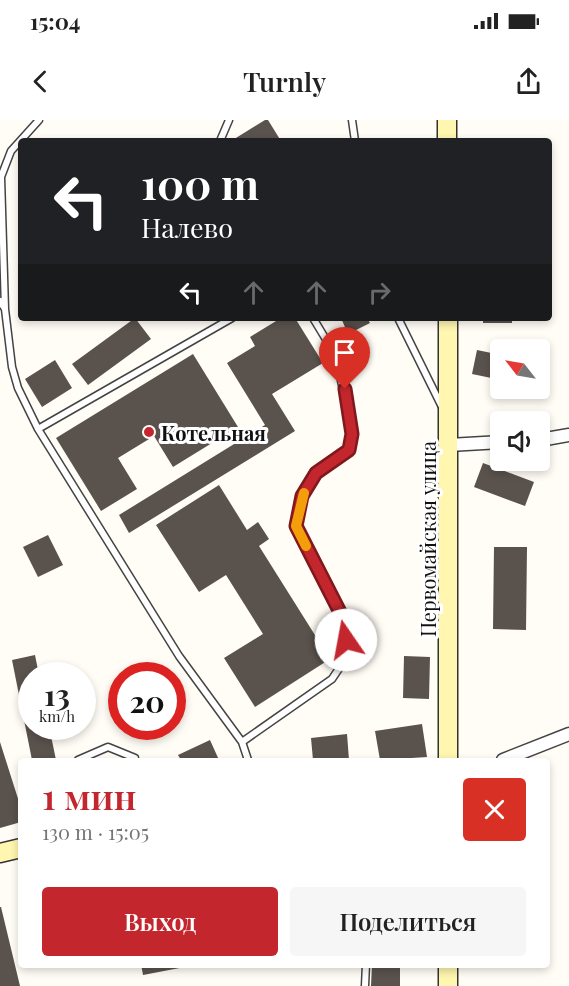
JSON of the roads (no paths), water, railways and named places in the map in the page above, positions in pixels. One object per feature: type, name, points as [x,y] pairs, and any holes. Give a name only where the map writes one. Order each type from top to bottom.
[{"type":"street","points":[[447,120],[447,138]]},
{"type":"street","name":"Первомайская улица","points":[[448,321],[448,758]]},
{"type":"street","points":[[550,438],[569,435]]},
{"type":"street","points":[[449,445],[490,443]]},
{"type":"street","points":[[507,758],[569,734]]},
{"type":"street","points":[[0,854],[18,849]]},
{"type":"street","points":[[448,968],[448,986]]},
{"type":"lane","points":[[23,138],[39,120]]},
{"type":"lane","points":[[221,138],[229,120]]},
{"type":"lane","points":[[352,120],[355,138]]},
{"type":"lane","points":[[18,144],[11,152],[1,177],[5,309],[12,367],[18,388],[38,429],[179,656],[242,742],[247,758]]},
{"type":"lane","points":[[0,301],[5,309]]},
{"type":"lane","points":[[38,429],[227,321]]},
{"type":"lane","points":[[242,742],[332,679],[346,658],[345,622],[296,526],[302,496],[316,473],[349,450],[352,434],[336,356],[315,321]]},
{"type":"lane","points":[[399,321],[439,406],[448,417]]},
{"type":"lane","points":[[83,758],[108,747],[135,758]]},
{"type":"lane","points":[[365,986],[366,968]]},
{"type":"place","name":"Котельная","points":[[149,432]]}]
